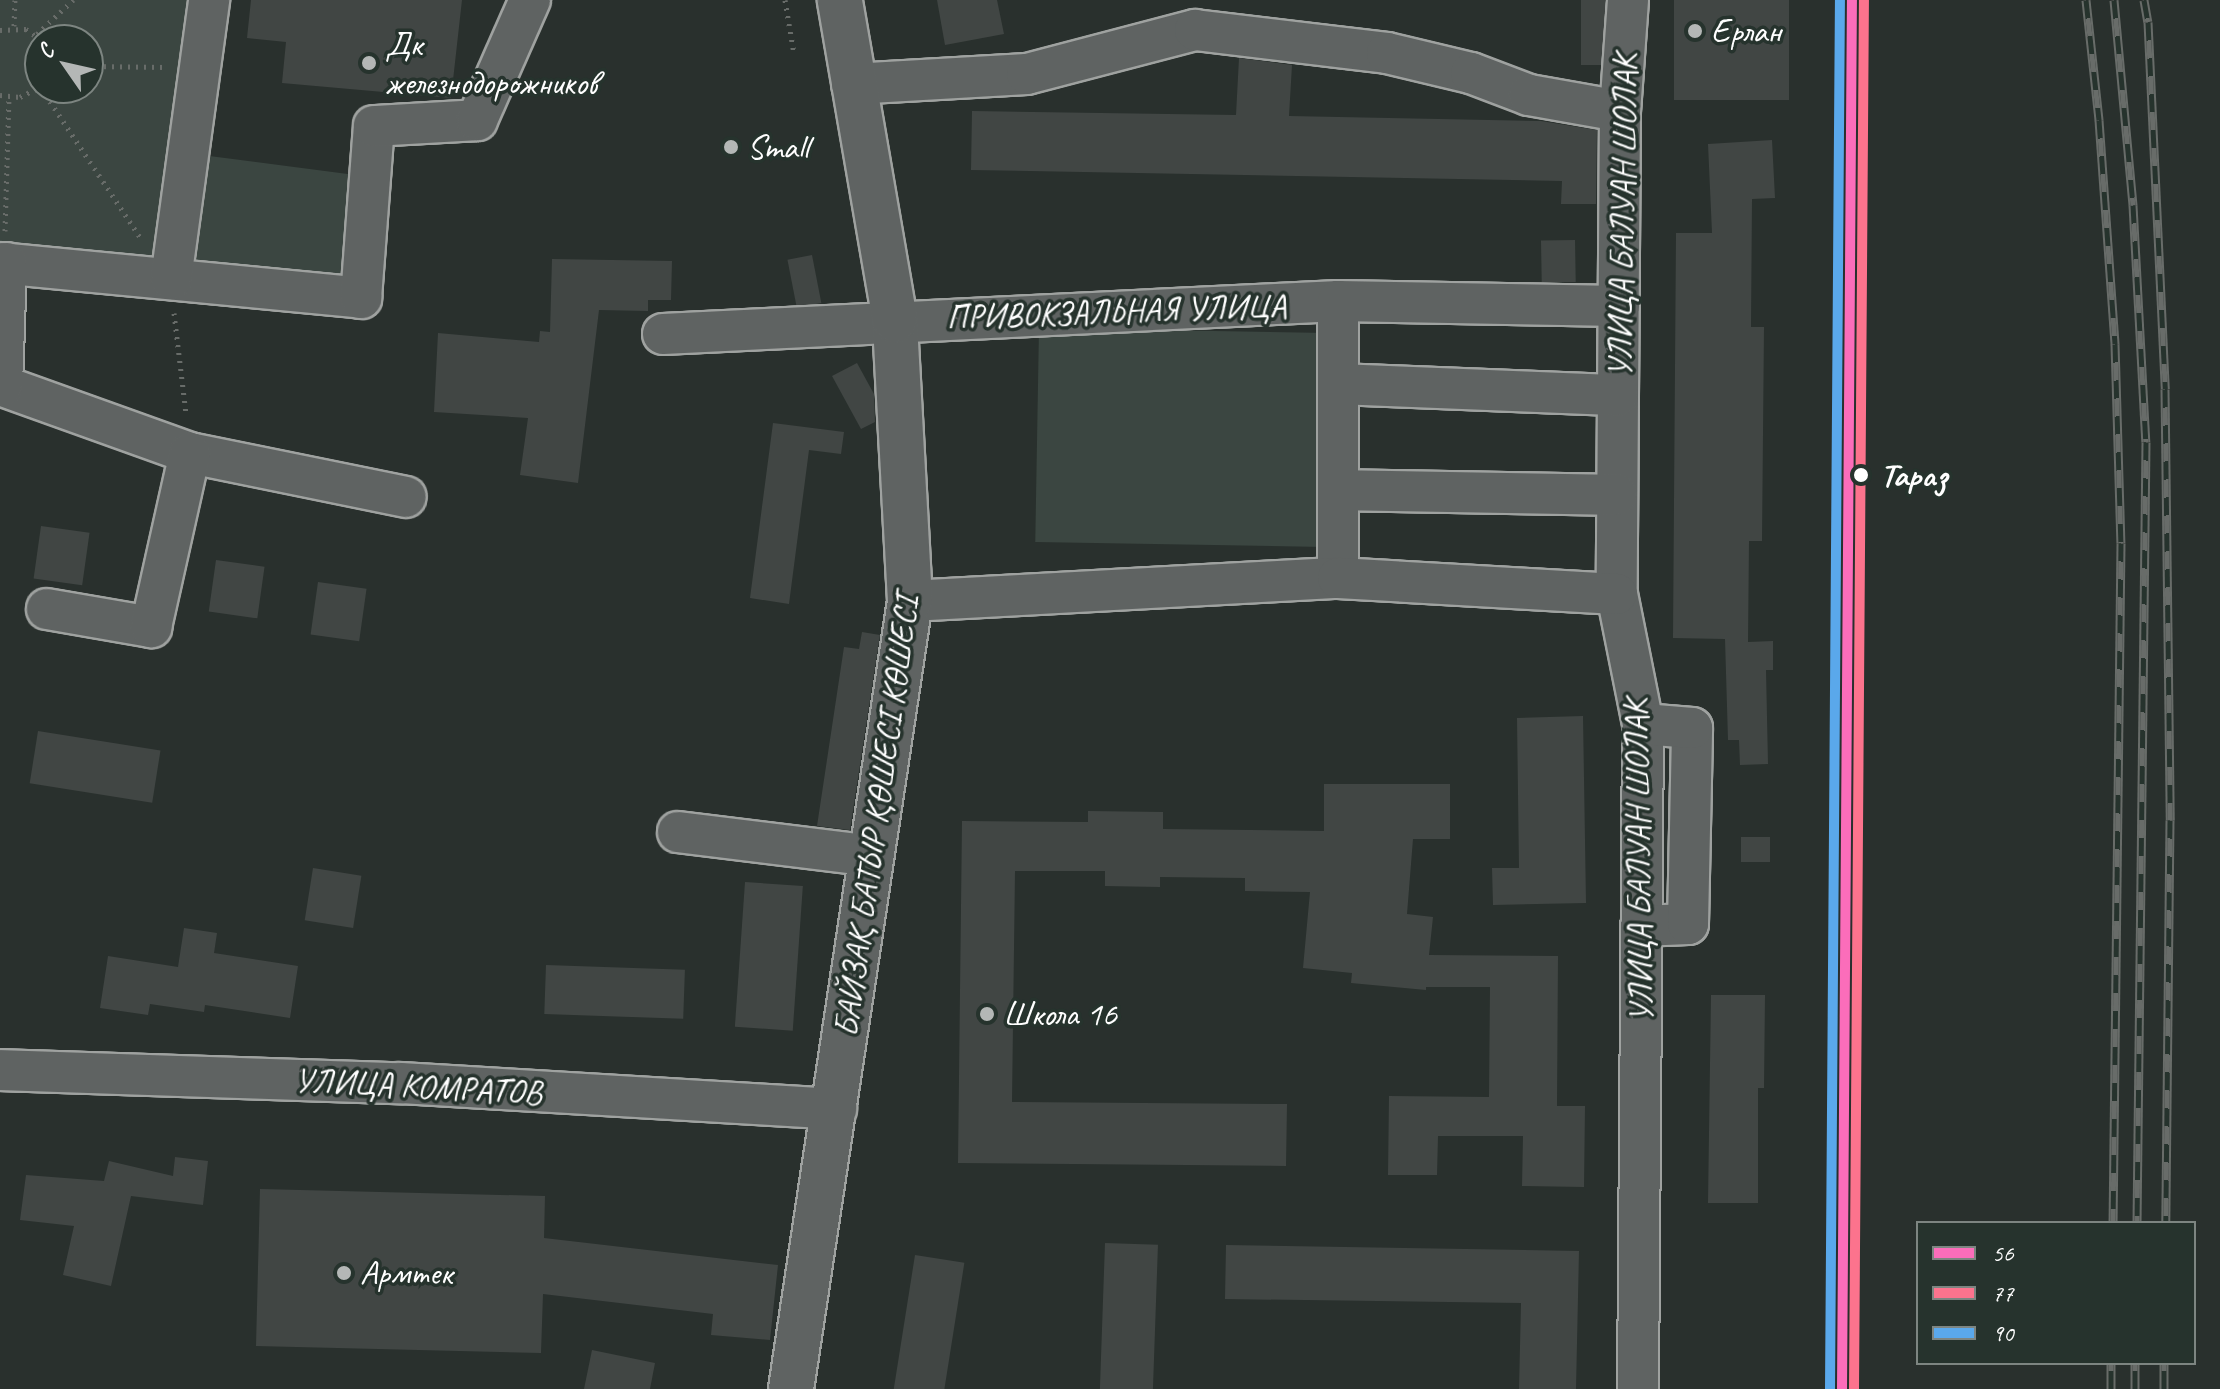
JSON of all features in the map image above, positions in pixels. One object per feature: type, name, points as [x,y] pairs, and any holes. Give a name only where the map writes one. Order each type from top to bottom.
[{"type":"main road","name":"БАЙЗАҚ БАТЫР ҚӨШЕСІ КӨШЕСІ","points":[[791,1389],[836,1109],[910,601],[895,320],[852,84],[840,0]]},
{"type":"street","points":[[171,279],[209,0]]},
{"type":"street","points":[[406,497],[190,453],[1,386],[4,254],[171,279],[361,298],[374,126],[477,120],[530,0]]},
{"type":"street","name":"УЛИЦА БАЛУАН ШОЛАК","points":[[1628,0],[1620,111],[1617,594],[1643,724],[1638,1389]]},
{"type":"street","points":[[852,84],[1027,74],[1195,30],[1387,53],[1471,73],[1529,95],[1620,111]]},
{"type":"street","points":[[1338,301],[1338,578]]},
{"type":"street","name":"ПРИВОКЗАЛЬНАЯ УЛИЦА","points":[[663,334],[895,320],[1338,301],[1619,306]]},
{"type":"street","points":[[1339,384],[1618,395]]},
{"type":"street","points":[[47,609],[151,627],[190,453]]},
{"type":"street","points":[[1339,490],[1617,495]]},
{"type":"street","points":[[910,601],[1338,578],[1617,594]]},
{"type":"street","points":[[678,832],[873,856]]},
{"type":"street","name":"УЛИЦА КОМРАТОВ","points":[[0,1070],[400,1083],[836,1109]]},
{"type":"path","points":[[14,26],[15,0]]},
{"type":"path","points":[[51,24],[73,0]]},
{"type":"path","points":[[785,0],[794,54]]},
{"type":"path","points":[[0,30],[14,26],[24,30]]},
{"type":"path","points":[[104,66],[200,67]]},
{"type":"path","points":[[0,95],[9,98],[24,95]]},
{"type":"path","points":[[4,254],[9,98]]},
{"type":"path","points":[[53,104],[171,279],[190,453]]},
{"type":"shaded area","points":[[0,0],[217,0],[194,154],[363,176],[348,282],[0,247]]},
{"type":"shaded area","points":[[1039,328],[1328,333],[1324,547],[1035,542]]},
{"type":"building","name":"Дк железнодорожников","points":[[251,0],[462,0],[451,98],[282,83],[286,42],[247,38]]},
{"type":"building","points":[[937,0],[997,0],[1004,34],[945,45]]},
{"type":"building","points":[[1581,0],[1605,0],[1605,65],[1581,65]]},
{"type":"building","points":[[1674,0],[1789,0],[1789,100],[1674,100]]},
{"type":"building","points":[[1239,58],[1292,65],[1289,116],[1541,121],[1597,130],[1596,204],[1561,204],[1562,181],[971,170],[972,111],[1236,115]]},
{"type":"building","points":[[1772,140],[1775,198],[1752,199],[1751,327],[1764,327],[1762,541],[1749,541],[1748,642],[1773,641],[1773,670],[1766,670],[1768,764],[1740,765],[1739,740],[1728,740],[1725,639],[1673,638],[1676,233],[1712,233],[1708,144]]},
{"type":"building","points":[[1575,240],[1576,282],[1542,283],[1541,241]]},
{"type":"building","points":[[812,255],[821,303],[797,308],[787,260]]},
{"type":"building","points":[[552,259],[672,261],[671,300],[648,300],[648,311],[599,310],[578,483],[520,475],[528,418],[434,412],[438,333],[539,342],[540,331],[550,332]]},
{"type":"building","points":[[857,363],[874,394],[875,422],[861,429],[832,376]]},
{"type":"building","points":[[773,423],[844,432],[841,454],[809,450],[789,604],[750,598]]},
{"type":"building","points":[[41,526],[90,533],[82,585],[34,578]]},
{"type":"building","points":[[216,560],[265,567],[257,618],[209,611]]},
{"type":"building","points":[[318,582],[367,589],[359,641],[311,634]]},
{"type":"building","points":[[862,632],[880,635],[850,830],[817,826],[844,647],[859,649]]},
{"type":"building","points":[[1583,716],[1586,903],[1493,905],[1492,868],[1519,868],[1517,718]]},
{"type":"building","points":[[38,731],[160,750],[152,803],[30,783]]},
{"type":"building","points":[[1324,784],[1450,784],[1450,839],[1413,839],[1407,914],[1433,917],[1429,955],[1558,956],[1557,1106],[1585,1106],[1584,1187],[1522,1186],[1523,1136],[1438,1136],[1437,1175],[1388,1175],[1389,1096],[1489,1097],[1490,987],[1426,987],[1426,990],[1351,983],[1352,973],[1303,968],[1310,892],[1245,891],[1245,878],[1160,877],[1160,887],[1105,886],[1105,871],[1015,871],[1012,1102],[1287,1104],[1286,1166],[958,1163],[962,821],[1088,822],[1088,811],[1163,812],[1163,829],[1324,831]]},
{"type":"building","points":[[1741,837],[1770,837],[1770,862],[1741,862]]},
{"type":"building","points":[[313,868],[361,876],[353,928],[305,920]]},
{"type":"building","points":[[745,882],[803,886],[793,1031],[735,1027]]},
{"type":"building","points":[[184,928],[217,933],[214,953],[298,966],[290,1018],[205,1005],[204,1012],[150,1004],[148,1015],[100,1008],[108,956],[178,967]]},
{"type":"building","points":[[546,965],[685,970],[683,1019],[544,1014]]},
{"type":"building","points":[[1711,995],[1765,995],[1764,1088],[1758,1088],[1758,1203],[1708,1203]]},
{"type":"building","points":[[175,1157],[208,1161],[203,1205],[131,1196],[111,1286],[63,1275],[74,1226],[20,1220],[26,1175],[104,1181],[109,1161],[173,1176]]},
{"type":"building","points":[[260,1189],[545,1196],[544,1238],[778,1265],[770,1340],[711,1335],[713,1314],[543,1294],[541,1353],[256,1346]]},
{"type":"building","points":[[1105,1243],[1158,1245],[1153,1389],[1100,1389]]},
{"type":"building","points":[[1226,1245],[1579,1251],[1576,1389],[1519,1389],[1521,1303],[1225,1299]]},
{"type":"building","points":[[915,1255],[964,1263],[944,1389],[894,1389]]},
{"type":"building","points":[[592,1350],[655,1363],[650,1389],[584,1389]]},
{"type":"railway","points":[[2086,0],[2099,120],[2115,344],[2121,543],[2113,1221]]},
{"type":"railway","points":[[2114,0],[2133,205],[2146,442],[2137,1221]]},
{"type":"railway","points":[[2144,0],[2148,22],[2165,389],[2170,820],[2166,1221]]},
{"type":"railway","points":[[2111,1365],[2111,1389]]},
{"type":"railway","points":[[2135,1365],[2135,1389]]},
{"type":"railway","points":[[2164,1365],[2164,1389]]},
{"type":"transit line","name":"90","points":[[1830,1389],[1840,0]]},
{"type":"transit line","name":"56","points":[[1842,1389],[1852,0]]},
{"type":"transit line","name":"77","points":[[1854,1389],[1864,0]]},
{"type":"place","name":"Ерлан","points":[[1695,31]]},
{"type":"place","name":"Дк железнодорожников","points":[[369,63]]},
{"type":"place","name":"Small","points":[[731,147]]},
{"type":"place","name":"Тараз","points":[[1861,475]]},
{"type":"place","name":"Школа 16","points":[[987,1014]]},
{"type":"place","name":"Армтек","points":[[344,1273]]}]
